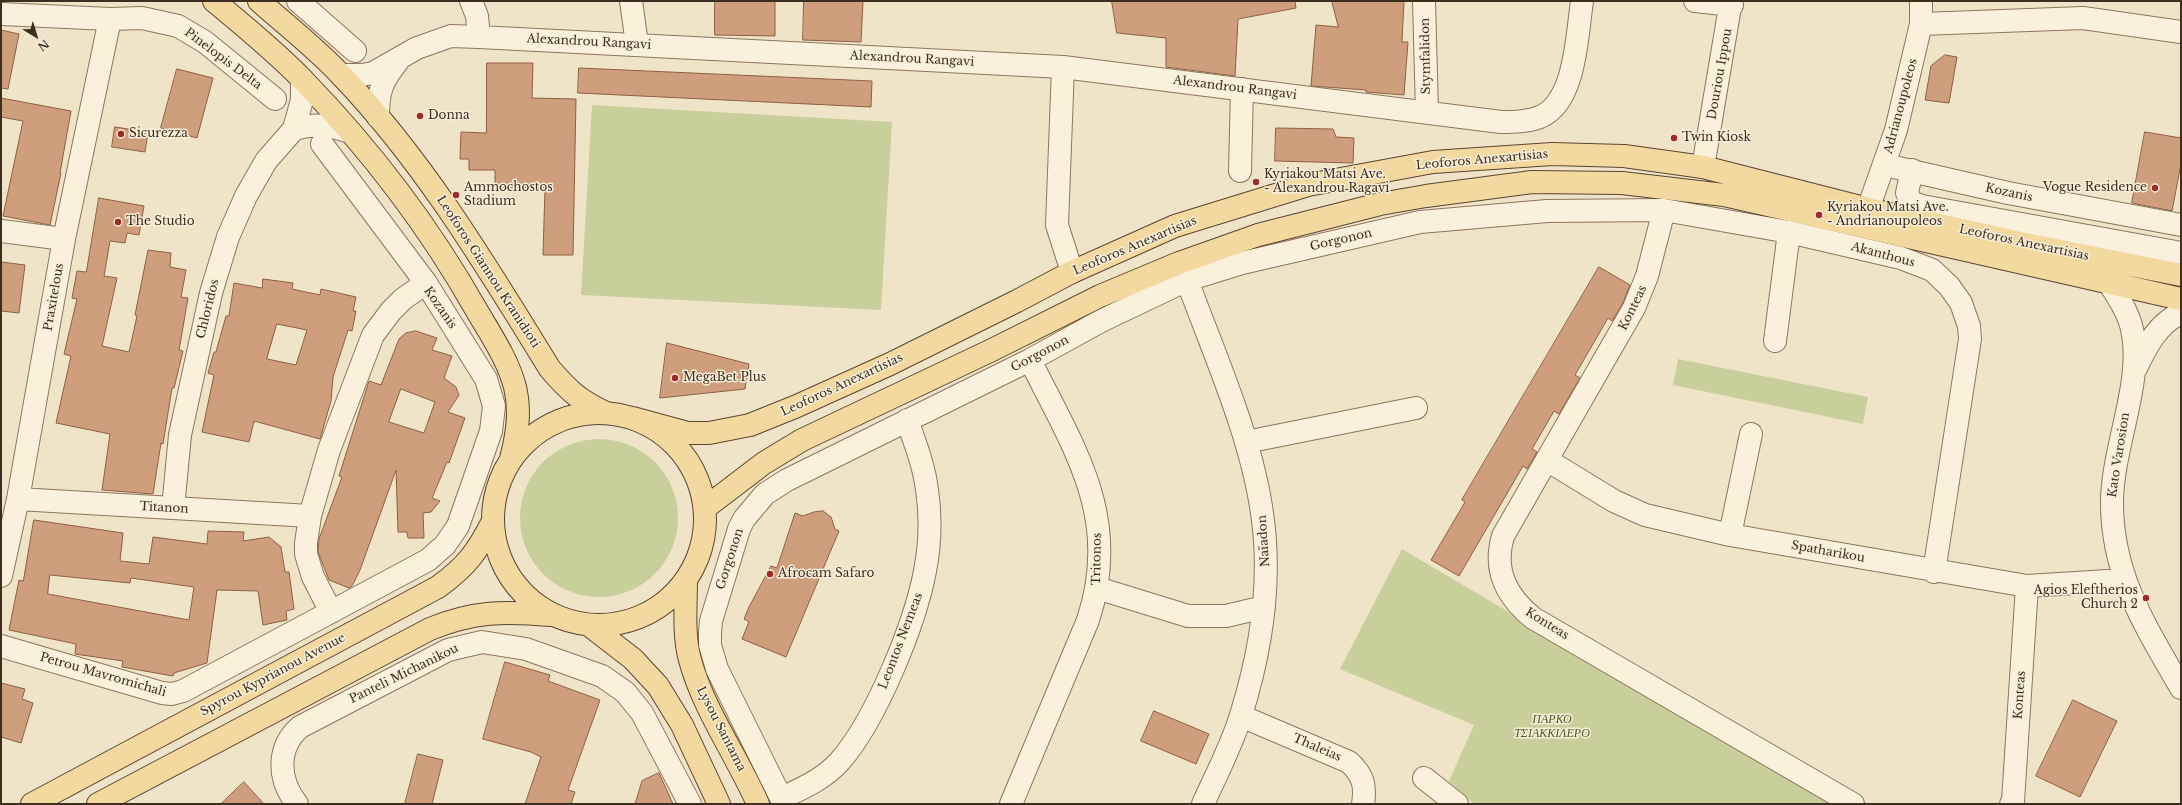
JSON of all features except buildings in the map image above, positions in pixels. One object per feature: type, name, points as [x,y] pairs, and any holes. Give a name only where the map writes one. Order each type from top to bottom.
[{"type":"main road","points":[[214,1],[302,79],[350,132],[396,190],[434,244],[467,293],[499,349],[515,386],[519,420],[511,460],[497,489],[493,522],[497,550],[510,577],[529,599],[554,616]]},
{"type":"main road","name":"Leoforos Giannou Kranidioti","points":[[259,1],[341,75],[378,117],[456,220],[550,370],[566,388],[583,402],[608,413]]},
{"type":"main road","name":"Leoforos Anexartisias","points":[[633,418],[688,433],[716,432],[750,425],[777,415],[890,364],[1072,272],[1187,222],[1308,185],[1433,162],[1552,154],[1624,156],[1703,167],[1868,209],[2020,243],[2181,275]]},
{"type":"main road","name":"Leoforos Anexartisias","points":[[705,508],[764,463],[802,440],[992,350],[1100,296],[1179,263],[1258,235],[1380,204],[1426,196],[1532,182],[1622,183],[1673,188],[1724,196],[2181,299]]},
{"type":"main road","points":[[98,804],[430,629],[451,620],[488,613],[554,616],[588,625],[616,624],[643,616],[667,601],[686,580],[698,558],[704,533],[705,508],[697,478],[681,451],[658,430],[633,418],[608,413],[580,415],[553,423],[530,439],[511,460]]},
{"type":"main road","name":"Spyrou Kyprianou Avenue","points":[[32,804],[438,587],[462,568],[476,552],[493,522]]},
{"type":"main road","name":"Lysou Santama","points":[[686,580],[686,640],[690,659],[705,700],[735,755],[758,804]]},
{"type":"main road","points":[[588,625],[633,659],[645,670],[658,686],[682,725],[719,804]]},
{"type":"street","points":[[298,1],[355,51]]},
{"type":"street","points":[[471,1],[477,16],[479,37]]},
{"type":"street","points":[[630,1],[637,44]]},
{"type":"street","name":"Stymfalidon","points":[[1424,1],[1427,112]]},
{"type":"street","points":[[1427,112],[1501,122],[1521,122],[1541,116],[1558,104],[1566,89],[1573,62],[1582,1]]},
{"type":"street","name":"Douriou Ippou","points":[[1695,1],[1731,3],[1703,167]]},
{"type":"street","name":"Adrianoupoleos","points":[[1868,209],[1896,130],[1922,24],[1921,1]]},
{"type":"street","points":[[1922,24],[2084,10],[2181,32]]},
{"type":"street","name":"Pinelopis Delta","points":[[1,14],[110,19],[142,18],[178,26],[205,42],[275,99]]},
{"type":"street","name":"Praxitelous","points":[[1,576],[18,500],[64,239],[110,19]]},
{"type":"street","name":"Alexandrou Rangavi","points":[[341,75],[362,76],[373,73],[417,48],[451,36],[637,44],[1063,67],[1427,112]]},
{"type":"street","name":"Alexandrou Rangavi","points":[[378,117],[381,86],[386,76],[400,58]]},
{"type":"street","points":[[1063,67],[1057,225],[1072,272]]},
{"type":"street","name":"Chloridos","points":[[173,508],[180,435],[211,293],[228,237],[256,177],[266,162],[294,129],[302,100],[302,79]]},
{"type":"street","points":[[1240,171],[1242,89]]},
{"type":"street","points":[[294,129],[312,124],[323,124],[350,132]]},
{"type":"street","points":[[322,144],[426,283]]},
{"type":"street","name":"Kozanis","points":[[1885,164],[2008,193],[2181,225]]},
{"type":"street","points":[[1912,170],[1907,193],[1911,202],[1922,206],[2181,253]]},
{"type":"street","name":"Akanthous","points":[[1664,210],[1790,232],[1901,258],[1932,270],[1949,286],[1965,313],[1969,326],[1969,350],[1934,572]]},
{"type":"street","name":"Gorgonon","points":[[783,801],[717,669],[710,645],[710,621],[739,529],[750,510],[777,486],[1030,360],[1101,321],[1187,280],[1242,263],[1420,222],[1547,211],[1664,210]]},
{"type":"street","name":"Konteas","points":[[1664,210],[1653,257],[1641,293],[1503,536],[1499,548],[1501,575],[1513,600],[1533,618],[1853,804]]},
{"type":"street","points":[[1,231],[64,239]]},
{"type":"street","points":[[1775,341],[1790,232]]},
{"type":"street","name":"Naïadon","points":[[1187,280],[1246,442],[1262,512],[1266,558],[1264,607],[1256,652],[1241,716],[1203,804]]},
{"type":"street","name":"Kozanis","points":[[426,283],[486,379],[494,406],[491,431],[458,526],[445,545],[428,560],[331,612],[316,582],[306,554],[310,516],[329,450],[373,335],[391,311],[403,299],[426,283]]},
{"type":"street","name":"Kato Varosion","points":[[2109,283],[2124,307],[2132,328],[2134,348],[2133,375],[2115,469],[2112,503],[2115,537],[2124,580],[2144,624],[2181,688]]},
{"type":"street","name":"Kato Varosion","points":[[2133,375],[2150,340],[2162,326],[2181,313]]},
{"type":"street","name":"Tritonos","points":[[1011,804],[1088,620],[1098,588],[1099,538],[1095,502],[1080,462],[1030,360]]},
{"type":"street","points":[[1246,442],[1416,408]]},
{"type":"street","name":"Leontos Nemeas","points":[[783,801],[825,775],[840,761],[850,748],[865,724],[891,671],[920,594],[928,545],[927,489],[922,461],[907,420]]},
{"type":"street","points":[[1730,535],[1751,434]]},
{"type":"street","name":"Spatharikou","points":[[1547,460],[1614,501],[1645,515],[1730,535],[1934,572],[2027,586],[2124,580]]},
{"type":"street","name":"Titanon","points":[[18,500],[310,516]]},
{"type":"street","name":"Konteas","points":[[2012,804],[2014,801],[2027,586]]},
{"type":"street","points":[[1098,588],[1188,616],[1226,616],[1264,607]]},
{"type":"street","name":"Petrou Mavromichali","points":[[1,646],[162,693],[172,694],[183,691],[331,612]]},
{"type":"street","name":"Panteli Michanikou","points":[[297,804],[287,788],[284,777],[282,757],[288,739],[306,722],[448,650],[470,643],[496,643],[526,648],[591,672],[615,684],[625,692],[651,728],[690,804]]},
{"type":"street","name":"Thaleias","points":[[1241,716],[1349,762],[1360,772],[1364,782],[1363,804]]},
{"type":"street","points":[[1424,778],[1457,804]]},
{"type":"green space","points":[[592,105],[892,122],[881,310],[581,295]]},
{"type":"green space","points":[[1678,359],[1868,397],[1863,424],[1673,385]]},
{"type":"green space","points":[[607,439],[622,442],[636,448],[655,462],[665,474],[675,495],[678,518],[675,541],[665,562],[655,574],[643,584],[622,594],[607,597],[591,597],[576,594],[555,584],[543,574],[533,562],[523,541],[521,533],[520,510],[523,495],[533,474],[543,462],[555,452],[576,442],[584,440]]},
{"type":"green space","name":"ΠΑΡΚΟ ΤΣΙΑΚΚΙΛΕΡΟ","points":[[1402,549],[1834,804],[1474,804],[1449,781],[1474,725],[1340,669]]},
{"type":"place","name":"Donna","points":[[420,116]]},
{"type":"place","name":"Sicurezza","points":[[121,134]]},
{"type":"place","name":"Twin Kiosk","points":[[1674,138]]},
{"type":"place","name":"Kyriakou Matsi Ave. - Alexandrou Ragavi","points":[[1256,182]]},
{"type":"place","name":"Vogue Residence","points":[[2155,188]]},
{"type":"place","name":"Ammochostos Stadium","points":[[456,195]]},
{"type":"place","name":"Kyriakou Matsi Ave. - Andrianoupoleos","points":[[1819,215]]},
{"type":"place","name":"The Studio","points":[[118,222]]},
{"type":"place","name":"MegaBet Plus","points":[[675,378]]},
{"type":"place","name":"Afrocam Safaro","points":[[770,574]]},
{"type":"place","name":"Agios Eleftherios Church 2","points":[[2146,598]]}]
